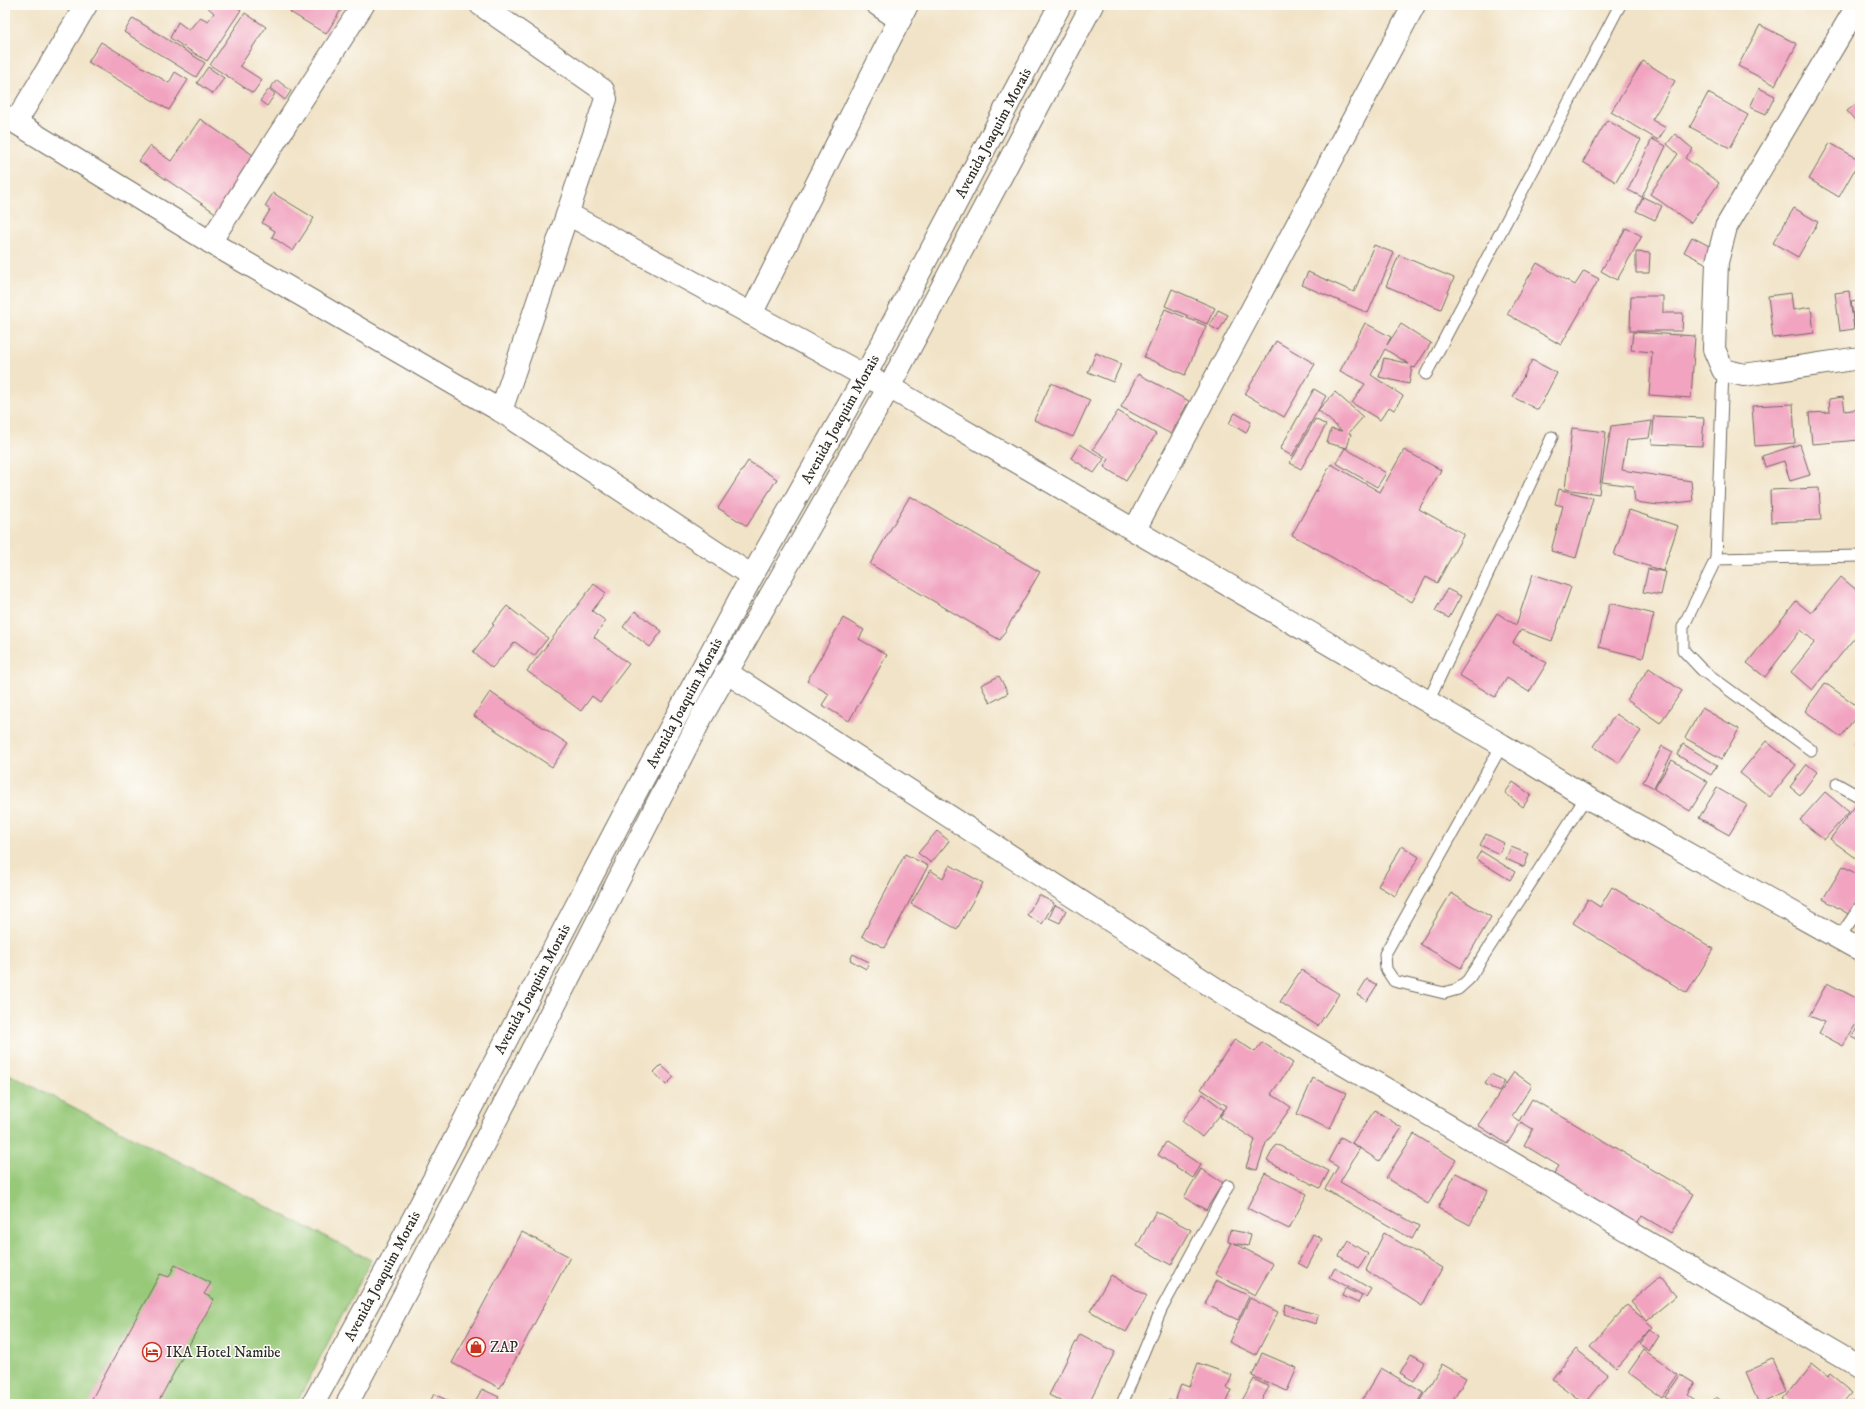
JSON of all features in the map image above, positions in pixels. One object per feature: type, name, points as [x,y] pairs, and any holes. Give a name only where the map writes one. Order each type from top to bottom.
[{"type":"street","points":[[86,5],[10,119],[210,242],[500,411],[752,576]]},
{"type":"street","points":[[210,242],[363,5]]},
{"type":"street","points":[[481,5],[603,90],[606,99],[500,411]]},
{"type":"street","points":[[751,314],[904,12],[878,5]]},
{"type":"street","name":"Avenida Joaquim Morais","points":[[313,1404],[388,1267],[622,818],[752,576],[865,376],[1060,5]]},
{"type":"street","name":"Avenida Joaquim Morais","points":[[347,1404],[514,1086],[726,672],[889,387],[1092,5]]},
{"type":"street","points":[[1135,529],[1414,5]]},
{"type":"street","points":[[1857,6],[1726,227],[1717,262],[1714,349],[1723,370],[1744,375],[1860,358]]},
{"type":"street","points":[[568,214],[865,376],[889,387],[1135,529],[1502,745],[1586,797],[1860,950]]},
{"type":"street","points":[[726,672],[1227,996],[1860,1367]]},
{"type":"lane","points":[[1426,374],[1620,5]]},
{"type":"lane","points":[[1723,370],[1716,559],[1683,627],[1684,650],[1702,670],[1811,750]]},
{"type":"lane","points":[[1428,702],[1552,437]]},
{"type":"lane","points":[[1716,559],[1860,556]]},
{"type":"lane","points":[[1502,745],[1385,954],[1386,969],[1394,982],[1444,993],[1458,989],[1468,980],[1586,797]]},
{"type":"lane","points":[[1837,784],[1860,797]]},
{"type":"lane","points":[[1840,938],[1860,907]]},
{"type":"lane","points":[[1122,1404],[1161,1310],[1228,1186]]},
{"type":"green space","points":[[5,1072],[371,1260],[296,1404],[5,1404]]},
{"type":"building","points":[[205,5],[233,5],[241,10],[207,61],[170,38],[178,22],[189,30],[200,17],[208,21],[214,13]]},
{"type":"building","points":[[262,5],[271,5],[269,9]]},
{"type":"building","points":[[295,5],[344,5],[326,34],[290,12]]},
{"type":"building","points":[[245,13],[266,27],[240,66],[262,80],[253,93],[210,65]]},
{"type":"building","points":[[133,18],[205,63],[196,77],[124,32]]},
{"type":"building","points":[[1760,25],[1797,44],[1775,85],[1738,66]]},
{"type":"building","points":[[101,42],[169,83],[175,72],[188,80],[169,110],[88,62]]},
{"type":"building","points":[[1643,61],[1675,81],[1652,120],[1666,128],[1658,140],[1611,112]]},
{"type":"building","points":[[208,67],[224,78],[213,94],[197,83]]},
{"type":"building","points":[[277,80],[291,91],[285,100],[270,88]]},
{"type":"building","points":[[1759,88],[1775,96],[1766,114],[1750,107]]},
{"type":"building","points":[[269,89],[275,94],[267,106],[260,101]]},
{"type":"building","points":[[1708,93],[1748,115],[1730,148],[1690,127]]},
{"type":"building","points":[[1860,101],[1860,126],[1847,111]]},
{"type":"building","points":[[200,119],[256,157],[217,214],[139,161],[150,146],[171,161]]},
{"type":"building","points":[[1607,120],[1641,140],[1616,182],[1583,162]]},
{"type":"building","points":[[1675,134],[1693,149],[1685,158],[1719,183],[1691,223],[1650,194],[1678,154],[1667,144]]},
{"type":"building","points":[[1652,139],[1666,146],[1642,197],[1628,190]]},
{"type":"building","points":[[1830,143],[1860,160],[1839,197],[1809,179]]},
{"type":"building","points":[[273,193],[314,218],[293,251],[272,237],[275,231],[262,223],[270,210],[265,206]]},
{"type":"building","points":[[1643,197],[1662,206],[1655,220],[1636,211]]},
{"type":"building","points":[[1794,208],[1818,222],[1798,257],[1773,243]]},
{"type":"building","points":[[1626,228],[1642,236],[1617,280],[1601,271]]},
{"type":"building","points":[[1692,237],[1713,248],[1705,263],[1684,252]]},
{"type":"building","points":[[1374,245],[1394,253],[1368,313],[1302,285],[1308,272],[1354,292]]},
{"type":"building","points":[[1636,252],[1650,253],[1649,273],[1636,273]]},
{"type":"building","points":[[1399,255],[1454,278],[1441,309],[1386,286]]},
{"type":"building","points":[[1537,263],[1575,285],[1584,271],[1599,279],[1561,345],[1507,314]]},
{"type":"building","points":[[1172,289],[1215,308],[1207,324],[1165,306]]},
{"type":"building","points":[[1849,291],[1854,329],[1840,331],[1835,293]]},
{"type":"building","points":[[1791,293],[1793,310],[1811,307],[1814,333],[1773,338],[1768,296]]},
{"type":"building","points":[[1631,296],[1663,296],[1663,313],[1683,313],[1682,331],[1630,331]]},
{"type":"building","points":[[1860,301],[1860,327],[1855,328],[1851,302]]},
{"type":"building","points":[[1165,309],[1206,326],[1185,375],[1144,357]]},
{"type":"building","points":[[1218,310],[1228,315],[1219,331],[1210,326]]},
{"type":"building","points":[[1365,323],[1391,337],[1387,345],[1401,324],[1431,343],[1415,368],[1412,367],[1409,384],[1379,377],[1384,358],[1409,364],[1385,349],[1371,375],[1403,396],[1394,410],[1389,407],[1380,420],[1352,403],[1365,384],[1340,371]]},
{"type":"building","points":[[1633,332],[1695,336],[1691,398],[1649,395],[1652,352],[1631,350]]},
{"type":"building","points":[[1276,341],[1315,364],[1284,417],[1245,394]]},
{"type":"building","points":[[1096,353],[1121,364],[1113,382],[1088,372]]},
{"type":"building","points":[[1532,360],[1557,373],[1538,410],[1513,397]]},
{"type":"building","points":[[1138,374],[1189,401],[1171,434],[1121,407]]},
{"type":"building","points":[[1051,383],[1090,400],[1073,437],[1034,420]]},
{"type":"building","points":[[1314,389],[1326,396],[1292,456],[1280,449]]},
{"type":"building","points":[[1335,392],[1363,417],[1349,433],[1351,434],[1347,448],[1327,443],[1331,429],[1342,431],[1318,410]]},
{"type":"building","points":[[1843,397],[1845,411],[1858,409],[1860,440],[1812,444],[1809,413],[1830,412],[1829,399]]},
{"type":"building","points":[[1793,404],[1795,443],[1755,446],[1752,406]]},
{"type":"building","points":[[1118,411],[1156,434],[1126,481],[1104,467],[1109,459],[1093,449]]},
{"type":"building","points":[[1235,413],[1251,422],[1246,433],[1229,423]]},
{"type":"building","points":[[1654,416],[1704,418],[1702,446],[1652,444]]},
{"type":"building","points":[[1315,419],[1326,425],[1301,469],[1290,463]]},
{"type":"building","points":[[1652,421],[1649,438],[1627,440],[1622,470],[1691,481],[1693,501],[1659,505],[1635,502],[1633,486],[1602,482],[1611,426]]},
{"type":"building","points":[[1572,428],[1606,432],[1599,494],[1565,489]]},
{"type":"building","points":[[1080,444],[1104,459],[1094,473],[1071,458]]},
{"type":"building","points":[[1800,444],[1810,475],[1790,481],[1784,461],[1765,467],[1762,456]]},
{"type":"building","points":[[1345,448],[1386,473],[1377,487],[1336,463]]},
{"type":"building","points":[[1404,450],[1441,470],[1419,509],[1464,534],[1437,583],[1426,577],[1412,602],[1292,535],[1331,464],[1380,492]]},
{"type":"building","points":[[748,461],[777,479],[747,526],[718,508]]},
{"type":"building","points":[[1819,488],[1821,520],[1771,522],[1770,490]]},
{"type":"building","points":[[1559,489],[1593,498],[1576,558],[1551,551],[1563,506],[1555,504]]},
{"type":"building","points":[[910,496],[1040,572],[1000,640],[870,564]]},
{"type":"building","points":[[1629,510],[1678,526],[1663,571],[1614,555]]},
{"type":"building","points":[[1648,569],[1666,572],[1661,595],[1643,592]]},
{"type":"building","points":[[1533,574],[1571,587],[1552,641],[1521,630],[1513,643],[1547,663],[1529,692],[1507,678],[1495,697],[1459,675],[1497,613],[1516,625]]},
{"type":"building","points":[[1841,577],[1860,593],[1860,631],[1812,690],[1791,672],[1815,642],[1801,630],[1765,677],[1747,663],[1796,601],[1811,613]]},
{"type":"building","points":[[594,584],[606,593],[592,611],[606,621],[594,637],[629,664],[600,702],[592,696],[581,711],[527,671]]},
{"type":"building","points":[[1447,589],[1461,596],[1449,618],[1435,611]]},
{"type":"building","points":[[1610,603],[1654,614],[1643,658],[1599,647]]},
{"type":"building","points":[[507,606],[548,638],[534,656],[515,642],[492,668],[473,652],[494,625],[492,624]]},
{"type":"building","points":[[635,611],[662,631],[650,647],[623,627]]},
{"type":"building","points":[[843,618],[864,630],[859,639],[887,655],[849,721],[822,705],[829,694],[807,681]]},
{"type":"building","points":[[1649,668],[1682,691],[1660,723],[1627,700]]},
{"type":"building","points":[[999,676],[1008,693],[990,703],[981,685]]},
{"type":"building","points":[[1825,683],[1860,708],[1860,711],[1841,737],[1805,711]]},
{"type":"building","points":[[490,692],[568,744],[552,767],[474,716]]},
{"type":"building","points":[[1702,708],[1739,729],[1722,759],[1685,738]]},
{"type":"building","points":[[1616,714],[1641,731],[1619,763],[1593,746]]},
{"type":"building","points":[[1860,738],[1860,748],[1855,744]]},
{"type":"building","points":[[1766,741],[1796,765],[1770,797],[1740,773]]},
{"type":"building","points":[[1683,744],[1717,765],[1711,775],[1677,755]]},
{"type":"building","points":[[1662,746],[1673,752],[1654,788],[1643,782]]},
{"type":"building","points":[[1672,760],[1708,782],[1690,811],[1654,789]]},
{"type":"building","points":[[1807,764],[1817,772],[1800,795],[1790,787]]},
{"type":"building","points":[[1513,782],[1531,795],[1523,807],[1505,793]]},
{"type":"building","points":[[1717,788],[1747,805],[1729,835],[1699,818]]},
{"type":"building","points":[[1825,792],[1849,812],[1824,840],[1800,820]]},
{"type":"building","points":[[1856,805],[1860,808],[1860,861],[1830,839]]},
{"type":"building","points":[[937,831],[949,841],[931,863],[918,853]]},
{"type":"building","points":[[1486,834],[1504,843],[1499,854],[1480,845]]},
{"type":"building","points":[[1402,846],[1419,857],[1395,896],[1378,886]]},
{"type":"building","points":[[1511,847],[1529,854],[1524,867],[1506,859]]},
{"type":"building","points":[[1481,851],[1515,872],[1510,880],[1476,859]]},
{"type":"building","points":[[905,854],[928,866],[885,948],[862,936]]},
{"type":"building","points":[[950,865],[983,883],[957,929],[911,904],[930,870],[943,878]]},
{"type":"building","points":[[1843,866],[1860,876],[1860,899],[1850,915],[1823,899]]},
{"type":"building","points":[[1612,887],[1714,949],[1687,993],[1573,923],[1588,899],[1600,907]]},
{"type":"building","points":[[1451,893],[1491,917],[1461,968],[1420,944]]},
{"type":"building","points":[[1039,895],[1054,903],[1042,924],[1027,915]]},
{"type":"building","points":[[1055,905],[1066,910],[1060,923],[1049,918]]},
{"type":"building","points":[[853,954],[869,962],[866,969],[850,960]]},
{"type":"building","points":[[1301,970],[1339,994],[1318,1026],[1280,1002]]},
{"type":"building","points":[[1367,979],[1377,985],[1367,1001],[1357,995]]},
{"type":"building","points":[[1827,983],[1860,1000],[1860,1017],[1843,1046],[1819,1033],[1825,1022],[1809,1016]]},
{"type":"building","points":[[1860,1022],[1860,1041],[1852,1037]]},
{"type":"building","points":[[1235,1039],[1255,1052],[1262,1042],[1293,1063],[1271,1094],[1291,1107],[1266,1143],[1257,1170],[1246,1167],[1255,1140],[1220,1117],[1227,1106],[1201,1089]]},
{"type":"building","points":[[661,1065],[674,1077],[666,1085],[654,1072]]},
{"type":"building","points":[[1514,1072],[1532,1085],[1512,1116],[1519,1121],[1532,1099],[1694,1194],[1671,1233],[1642,1216],[1637,1225],[1553,1176],[1559,1166],[1524,1145],[1533,1129],[1521,1122],[1507,1144],[1478,1125]]},
{"type":"building","points":[[1491,1074],[1505,1081],[1499,1092],[1485,1084]]},
{"type":"building","points":[[1313,1078],[1346,1093],[1330,1129],[1297,1114]]},
{"type":"building","points":[[1203,1094],[1224,1110],[1202,1137],[1182,1121]]},
{"type":"building","points":[[1375,1110],[1402,1128],[1379,1161],[1352,1143]]},
{"type":"building","points":[[1414,1134],[1456,1160],[1428,1204],[1386,1178]]},
{"type":"building","points":[[1341,1137],[1360,1148],[1340,1182],[1419,1226],[1412,1239],[1325,1189],[1338,1167],[1328,1161]]},
{"type":"building","points":[[1166,1142],[1201,1165],[1193,1178],[1158,1155]]},
{"type":"building","points":[[1276,1144],[1329,1171],[1320,1188],[1267,1161]]},
{"type":"building","points":[[1201,1169],[1223,1183],[1206,1210],[1184,1197]]},
{"type":"building","points":[[1265,1173],[1307,1194],[1289,1229],[1247,1208]]},
{"type":"building","points":[[1456,1173],[1488,1190],[1470,1225],[1438,1208]]},
{"type":"building","points":[[1156,1211],[1191,1230],[1171,1265],[1137,1246]]},
{"type":"building","points":[[1230,1230],[1251,1234],[1248,1246],[1234,1243],[1273,1264],[1255,1295],[1215,1274],[1232,1243],[1228,1242]]},
{"type":"building","points":[[522,1232],[570,1257],[500,1388],[452,1363]]},
{"type":"building","points":[[1384,1233],[1442,1268],[1422,1306],[1366,1270]]},
{"type":"building","points":[[1313,1234],[1322,1239],[1307,1268],[1298,1263]]},
{"type":"building","points":[[1348,1241],[1368,1254],[1359,1268],[1339,1256]]},
{"type":"building","name":"IKA Hotel Namibe","points":[[175,1265],[211,1283],[204,1294],[214,1299],[157,1404],[89,1404],[160,1274],[169,1277]]},
{"type":"building","points":[[1335,1268],[1371,1289],[1366,1297],[1330,1277]]},
{"type":"building","points":[[1111,1275],[1147,1296],[1126,1332],[1090,1311]]},
{"type":"building","points":[[1660,1277],[1676,1296],[1647,1320],[1631,1301]]},
{"type":"building","points":[[1216,1280],[1249,1296],[1238,1320],[1205,1304]]},
{"type":"building","points":[[1345,1288],[1362,1296],[1358,1303],[1342,1296]]},
{"type":"building","points":[[1250,1298],[1278,1312],[1256,1355],[1229,1342]]},
{"type":"building","points":[[1286,1305],[1318,1315],[1316,1324],[1284,1314]]},
{"type":"building","points":[[1627,1305],[1653,1327],[1616,1369],[1590,1347]]},
{"type":"building","points":[[1650,1330],[1659,1335],[1649,1351],[1640,1345]]},
{"type":"building","points":[[1080,1334],[1115,1352],[1088,1404],[1067,1404],[1049,1395]]},
{"type":"building","points":[[1576,1349],[1608,1375],[1585,1404],[1552,1379]]},
{"type":"building","points":[[1644,1350],[1679,1374],[1663,1398],[1628,1373]]},
{"type":"building","points":[[1262,1353],[1297,1368],[1287,1391],[1252,1376]]},
{"type":"building","points":[[1411,1354],[1425,1362],[1414,1381],[1400,1373]]},
{"type":"building","points":[[1773,1359],[1787,1390],[1760,1403],[1746,1371]]},
{"type":"building","points":[[1198,1363],[1232,1375],[1227,1388],[1232,1390],[1226,1404],[1167,1404],[1169,1400],[1175,1402],[1181,1384],[1189,1387]]},
{"type":"building","points":[[1811,1363],[1827,1376],[1830,1373],[1852,1391],[1841,1404],[1793,1404],[1784,1397]]},
{"type":"building","points":[[1442,1364],[1466,1378],[1451,1404],[1419,1404]]},
{"type":"building","points":[[1381,1368],[1424,1393],[1417,1404],[1360,1404]]},
{"type":"building","points":[[1681,1375],[1694,1383],[1687,1395],[1700,1404],[1675,1404],[1666,1398]]},
{"type":"building","points":[[1254,1379],[1269,1387],[1259,1404],[1240,1404]]},
{"type":"building","points":[[482,1389],[499,1397],[495,1404],[484,1404],[476,1400]]},
{"type":"building","points":[[434,1394],[455,1404],[429,1404]]},
{"type":"building","points":[[1716,1397],[1726,1404],[1711,1404]]},
{"type":"building","points":[[1854,1399],[1860,1402],[1860,1404],[1851,1404]]},
{"type":"place","name":"ZAP","points":[[476,1347]]},
{"type":"place","name":"IKA Hotel Namibe","points":[[152,1352]]}]
